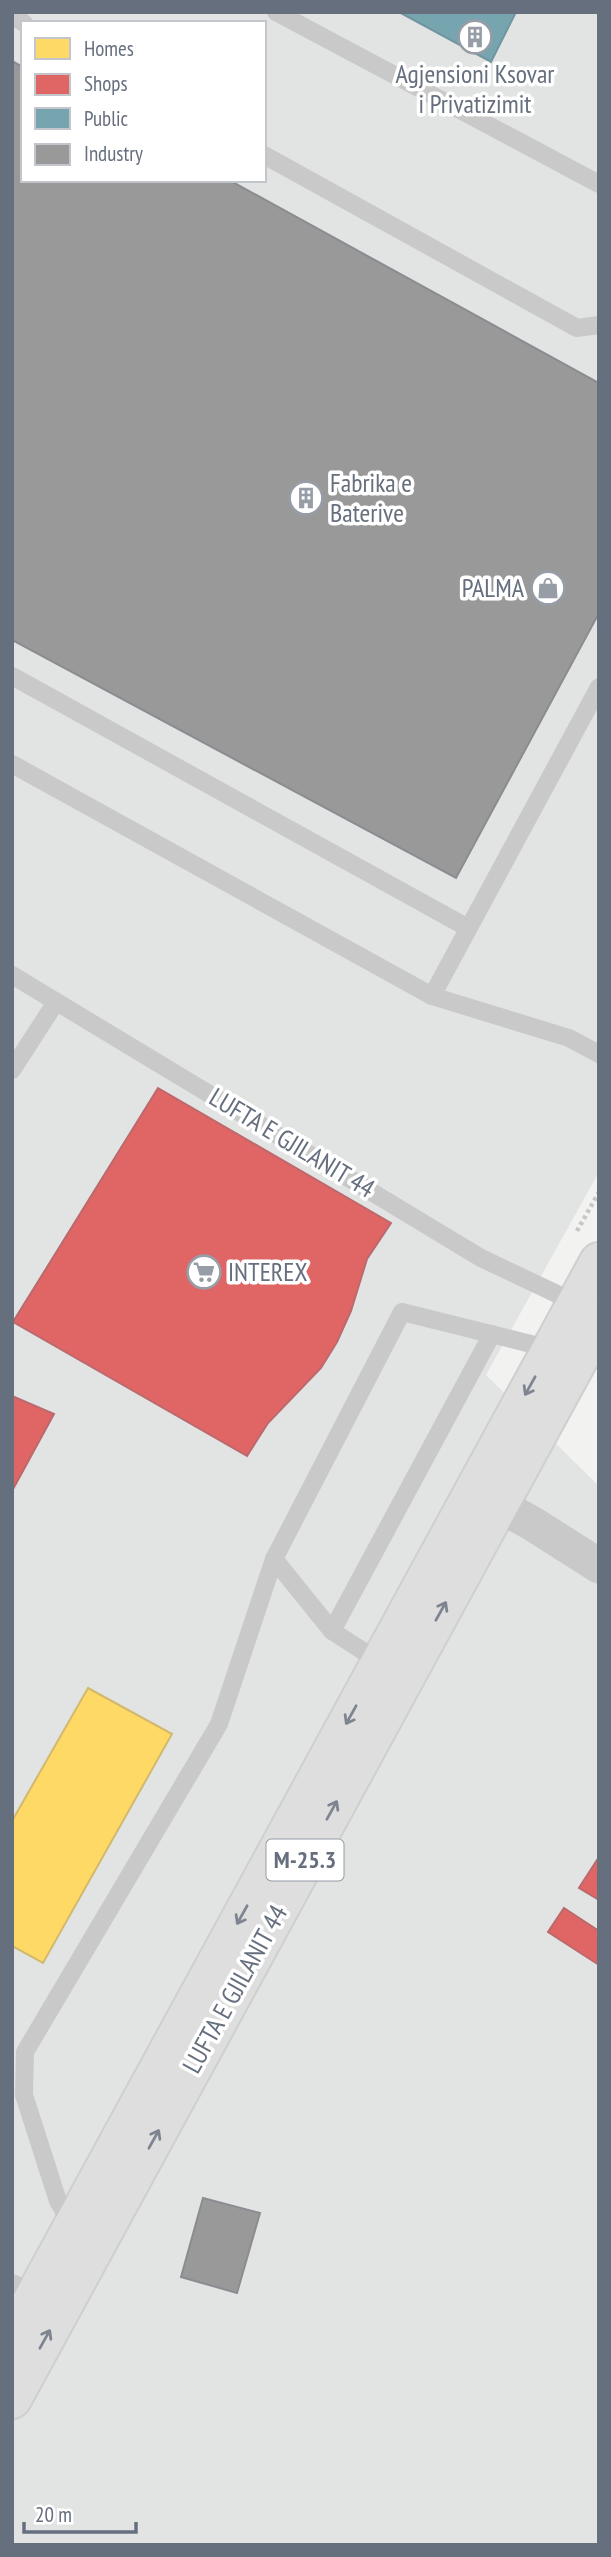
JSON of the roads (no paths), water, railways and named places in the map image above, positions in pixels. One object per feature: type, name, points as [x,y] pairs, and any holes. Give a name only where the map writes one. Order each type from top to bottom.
[{"type":"main road","name":"M-25.3","points":[[12,2338],[24,2288],[73,2226],[551,1349],[587,1312],[599,1262]]},
{"type":"main road","name":"LUFTA E GJILANIT 44","points":[[12,2399],[499,1505],[587,1312]]},
{"type":"street","points":[[499,1505],[599,1566]]},
{"type":"lane","points":[[276,12],[599,184]]},
{"type":"lane","points":[[266,156],[577,328],[599,325]]},
{"type":"lane","points":[[12,676],[468,928]]},
{"type":"lane","points":[[432,996],[599,687]]},
{"type":"lane","points":[[12,764],[432,996],[569,1038],[599,1054]]},
{"type":"lane","name":"LUFTA E GJILANIT 44","points":[[12,975],[481,1258],[587,1312]]},
{"type":"lane","points":[[12,1070],[56,1002]]},
{"type":"lane","points":[[73,2226],[58,2202],[24,2095],[25,2052],[219,1724],[274,1559],[402,1312],[551,1349]]},
{"type":"lane","points":[[332,1631],[492,1334]]},
{"type":"lane","points":[[274,1559],[332,1631],[380,1662]]},
{"type":"place","name":"Agjensioni Ksovar i Privatizimit","points":[[475,37]]},
{"type":"place","name":"Fabrika e Baterive","points":[[306,498]]},
{"type":"place","name":"PALMA","points":[[548,588]]},
{"type":"place","name":"INTEREX","points":[[204,1272]]}]
